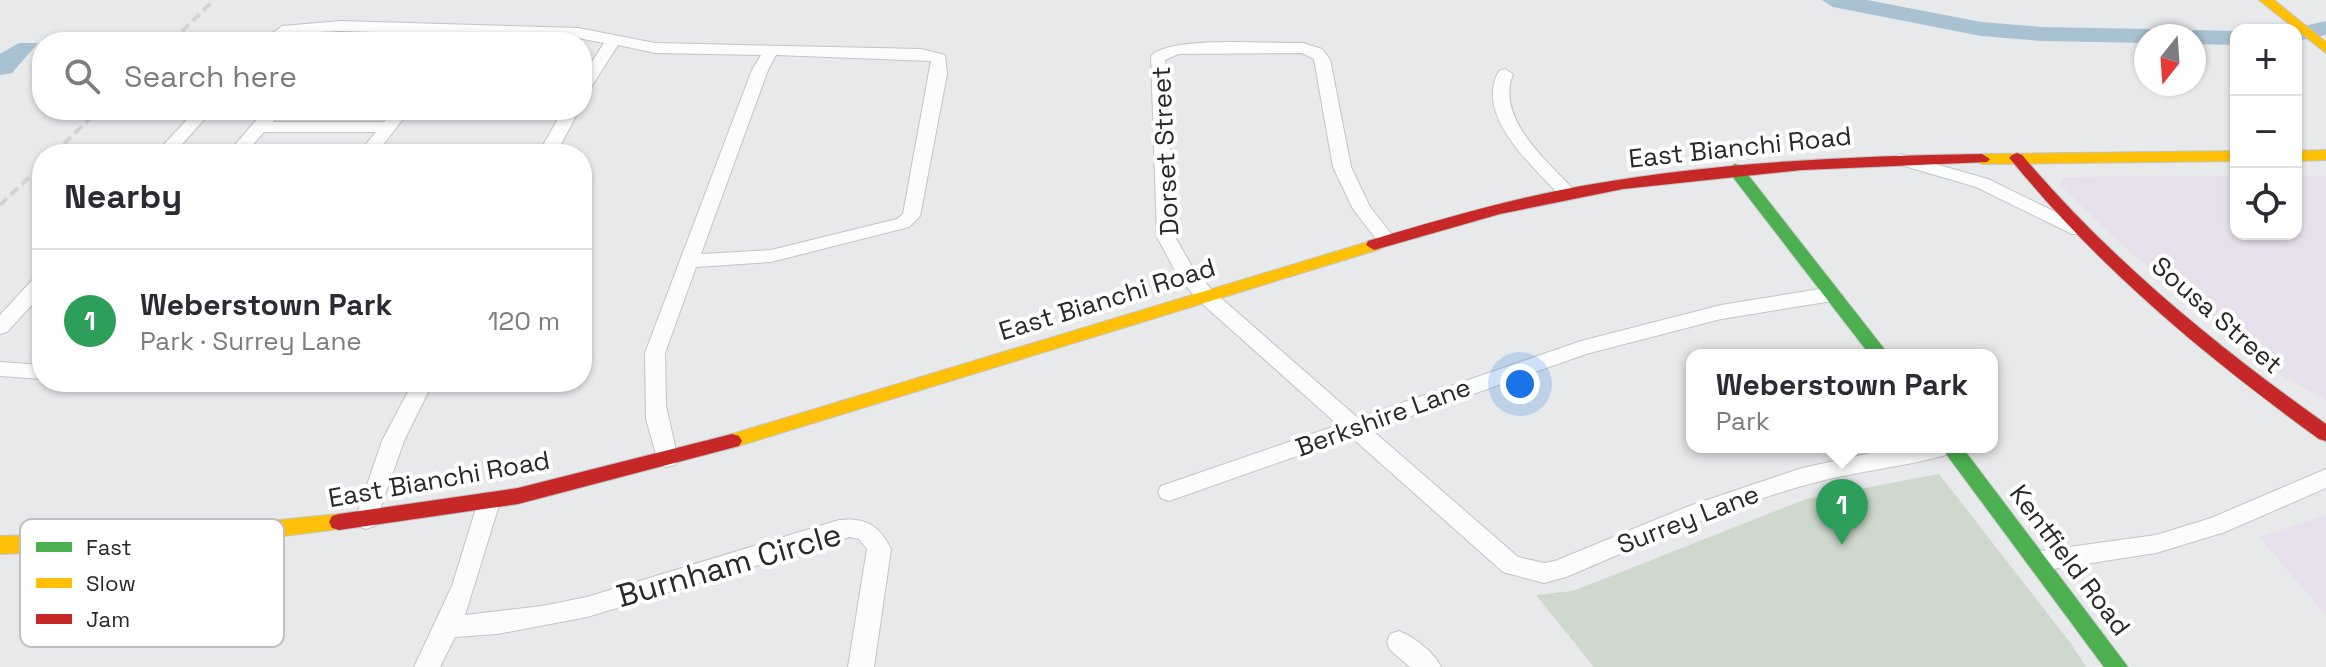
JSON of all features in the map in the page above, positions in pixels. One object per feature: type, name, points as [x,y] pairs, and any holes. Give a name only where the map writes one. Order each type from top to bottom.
[{"type":"street","points":[[2248,0],[2277,24]]},
{"type":"street","points":[[2266,0],[2326,49]]},
{"type":"street","points":[[283,32],[310,26],[540,32]]},
{"type":"street","points":[[592,34],[655,48],[921,54],[939,58],[939,74],[913,208],[911,216],[903,223],[771,256],[689,261]]},
{"type":"street","points":[[592,74],[613,41]]},
{"type":"street","points":[[2302,45],[2326,65]]},
{"type":"street","name":"Dorset Street","points":[[1387,240],[1362,209],[1342,167],[1322,59],[1317,52],[1303,48],[1178,49],[1163,52],[1157,59],[1166,237],[1186,274],[1206,296],[1499,556],[1526,571]]},
{"type":"street","points":[[667,459],[657,424],[652,384],[655,353],[760,70],[771,51]]},
{"type":"street","points":[[1505,74],[1500,80],[1501,99],[1510,125],[1568,194]]},
{"type":"street","points":[[173,144],[196,120]]},
{"type":"street","points":[[245,144],[265,120]]},
{"type":"street","points":[[375,144],[394,120]]},
{"type":"street","points":[[552,144],[566,120]]},
{"type":"street","points":[[259,127],[388,127]]},
{"type":"street","points":[[2302,156],[2326,155]]},
{"type":"street","name":"East Bianchi Road","points":[[284,529],[489,502],[667,459],[771,431],[1454,220],[1568,194],[1735,169],[1900,159],[2230,156]]},
{"type":"street","name":"Sousa Street","points":[[2017,158],[2080,230],[2254,382],[2326,434]]},
{"type":"street","name":"Sousa Street","points":[[1900,159],[1982,183],[2080,230]]},
{"type":"street","points":[[1735,169],[1875,349]]},
{"type":"street","points":[[0,327],[32,293]]},
{"type":"street","name":"Berkshire Lane","points":[[1169,492],[1485,380],[1645,330],[1721,312],[1832,294]]},
{"type":"street","points":[[0,369],[32,371]]},
{"type":"street","points":[[2254,382],[2326,411]]},
{"type":"street","points":[[366,520],[393,441],[418,392]]},
{"type":"street","name":"Surrey Lane","points":[[1526,571],[1558,570],[1686,517],[1786,481],[1912,453]]},
{"type":"street","name":"Kentfield Road","points":[[1956,453],[2117,667]]},
{"type":"street","points":[[2040,561],[2112,552],[2180,538],[2326,478]]},
{"type":"street","points":[[427,667],[451,627],[489,502]]},
{"type":"street","name":"Burnham Circle","points":[[451,627],[484,626],[555,615],[809,538],[845,528],[863,528],[873,534],[879,549],[861,667]]},
{"type":"street","name":"East Bianchi Road","points":[[0,545],[20,545]]},
{"type":"street","points":[[1399,642],[1428,667]]},
{"type":"shaded area","points":[[2230,176],[2230,240],[2302,240],[2302,176],[2326,176],[2326,400],[2277,373],[2123,246],[2060,185],[2064,177]]},
{"type":"shaded area","points":[[1939,474],[2086,667],[1594,667],[1536,595],[1573,591],[1806,499]]},
{"type":"shaded area","points":[[2326,515],[2326,615],[2259,537]]},
{"type":"water","points":[[19,43],[32,43],[32,50],[12,73],[0,75],[0,54]]},
{"type":"waterway","points":[[1833,0],[1981,29],[2134,36]]},
{"type":"waterway","points":[[2302,33],[2326,28]]},
{"type":"waterway","points":[[2206,37],[2230,38]]},
{"type":"railway","points":[[181,32],[214,0]]},
{"type":"railway","points":[[63,144],[89,120]]},
{"type":"railway","points":[[0,205],[32,175]]},
{"type":"traffic: fast","points":[[1735,169],[1875,349]]},
{"type":"traffic: fast","points":[[1956,453],[2117,667]]},
{"type":"traffic: slow","points":[[2266,0],[2326,49]]},
{"type":"traffic: slow","points":[[2302,156],[2326,155]]},
{"type":"traffic: slow","points":[[1982,159],[2230,156]]},
{"type":"traffic: slow","points":[[732,441],[1374,245]]},
{"type":"traffic: slow","points":[[284,528],[339,522]]},
{"type":"traffic: slow","points":[[0,545],[20,545]]},
{"type":"traffic: jam","points":[[2017,158],[2073,223],[2139,287],[2230,363],[2326,434]]},
{"type":"traffic: jam","points":[[1374,245],[1497,210],[1623,184],[1802,165],[1982,159]]},
{"type":"traffic: jam","points":[[339,522],[518,496],[732,441]]},
{"type":"place","name":"Weberstown Park","points":[[1842,545]]}]
